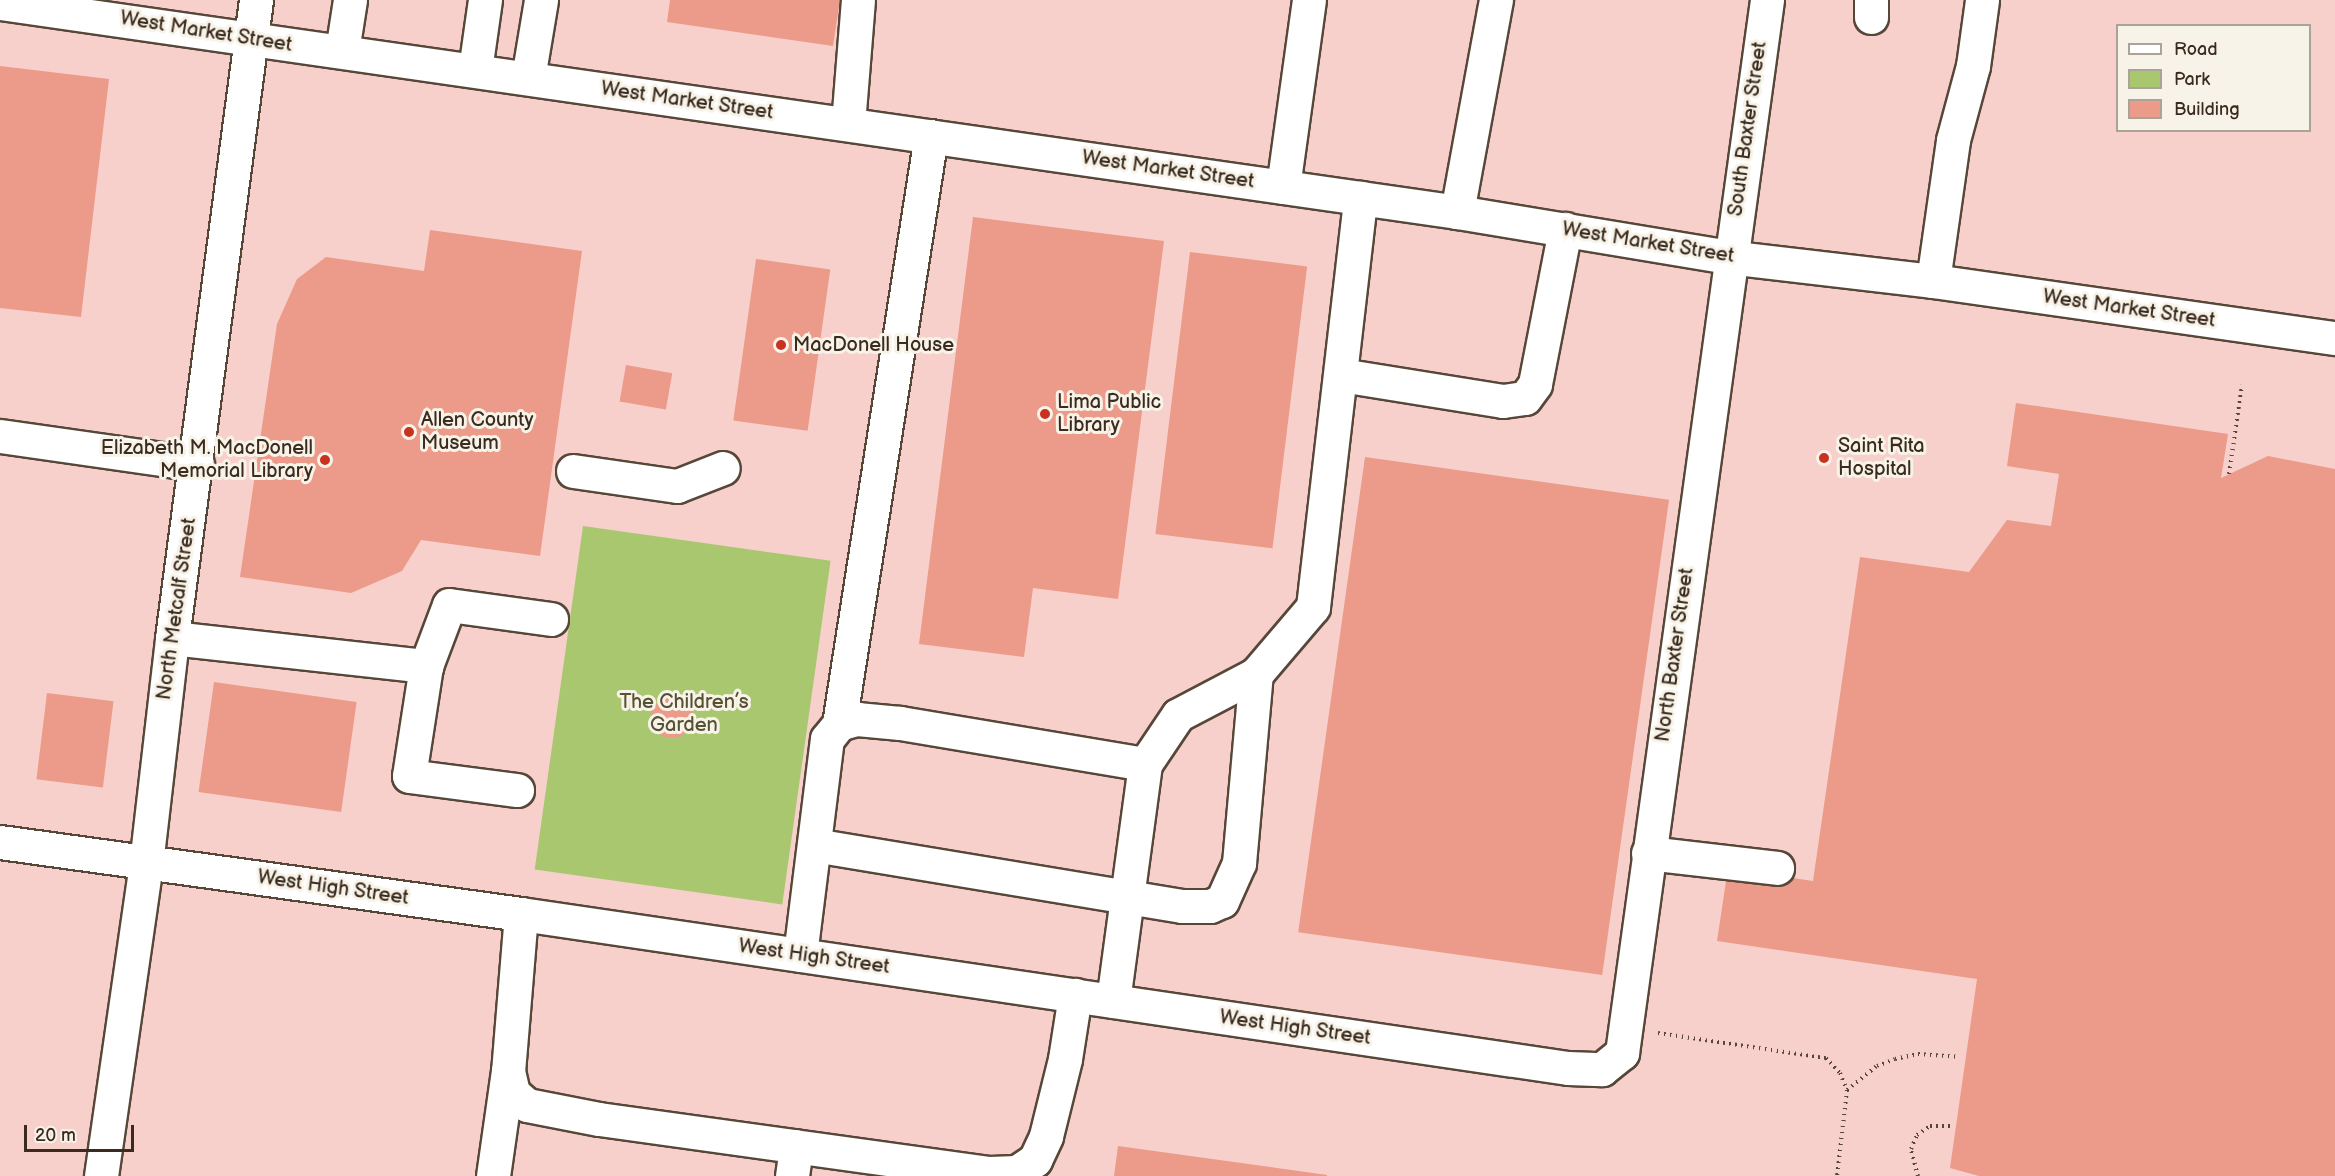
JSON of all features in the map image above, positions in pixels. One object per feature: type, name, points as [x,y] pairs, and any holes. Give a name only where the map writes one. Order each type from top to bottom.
[{"type":"street","name":"North Metcalf Street","points":[[101,1176],[146,864],[172,639],[256,0]]},
{"type":"street","points":[[342,51],[350,0]]},
{"type":"street","points":[[475,70],[485,0]]},
{"type":"street","points":[[528,78],[541,0]]},
{"type":"street","points":[[848,124],[858,0]]},
{"type":"street","points":[[1283,187],[1309,0]]},
{"type":"street","points":[[1457,212],[1496,0]]},
{"type":"street","name":"South Baxter Street","points":[[1728,257],[1767,0]]},
{"type":"street","points":[[1933,281],[1953,140],[1973,66],[1982,0]]},
{"type":"street","name":"West Market Street","points":[[0,3],[144,11],[249,41],[342,51],[1457,212],[1728,257],[1933,281],[2335,338]]},
{"type":"street","points":[[800,955],[827,739],[839,724],[865,572],[931,136]]},
{"type":"street","points":[[1113,1001],[1145,764],[1178,715],[1256,674],[1313,607],[1360,198]]},
{"type":"street","points":[[1341,375],[1503,402],[1525,398],[1535,384],[1565,229]]},
{"type":"street","name":"North Baxter Street","points":[[1622,1053],[1728,257]]},
{"type":"street","points":[[0,436],[196,464]]},
{"type":"street","points":[[573,471],[677,486],[723,468]]},
{"type":"street","points":[[517,790],[409,776],[426,666],[449,605],[551,619]]},
{"type":"street","points":[[172,639],[426,666]]},
{"type":"street","points":[[814,845],[1127,896],[1210,906],[1222,901],[1230,892],[1239,862],[1256,674]]},
{"type":"street","points":[[839,724],[857,719],[900,723],[1145,764]]},
{"type":"street","name":"West High Street","points":[[0,842],[146,864],[521,914],[1568,1068],[1602,1069],[1622,1053]]},
{"type":"street","points":[[1648,853],[1777,868]]},
{"type":"street","points":[[494,1176],[508,1071],[521,914]]},
{"type":"street","points":[[508,1071],[513,1093],[527,1105],[794,1161],[989,1173],[1017,1172],[1035,1160],[1046,1136],[1065,1059],[1075,995]]},
{"type":"path","points":[[2229,474],[2242,385]]},
{"type":"path","points":[[1658,1033],[1827,1058],[1840,1073],[1847,1090],[1837,1176]]},
{"type":"path","points":[[1847,1090],[1877,1066],[1895,1059],[1918,1054],[1957,1058]]},
{"type":"path","points":[[1918,1176],[1911,1149],[1917,1135],[1930,1126],[1951,1126]]},
{"type":"shaded area","points":[[0,0],[2335,0],[2335,1176],[0,1176]]},
{"type":"green space","name":"The Children’s Garden","points":[[583,526],[831,561],[782,904],[535,870]]},
{"type":"building","points":[[670,0],[840,0],[833,46],[667,22]]},
{"type":"building","points":[[0,66],[109,79],[81,317],[0,308]]},
{"type":"building","name":"Lima Public Library","points":[[973,217],[1164,241],[1118,599],[1033,588],[1024,657],[919,644]]},
{"type":"building","name":"Allen County Museum","points":[[430,230],[582,251],[540,556],[421,540],[402,571],[351,593],[240,577],[277,324],[297,279],[326,257],[424,271]]},
{"type":"building","points":[[1190,252],[1307,266],[1273,548],[1155,534]]},
{"type":"building","name":"MacDonell House","points":[[756,259],[830,269],[808,431],[733,420]]},
{"type":"building","points":[[626,365],[672,373],[666,410],[620,401]]},
{"type":"building","points":[[2016,403],[2228,434],[2221,478],[2268,456],[2335,469],[2335,1176],[1979,1176],[1950,1168],[1977,979],[1717,941],[1728,868],[1813,881],[1860,557],[1969,572],[2007,520],[2051,526],[2059,474],[2007,466]]},
{"type":"building","points":[[1365,457],[1669,500],[1602,975],[1298,932]]},
{"type":"building","points":[[214,682],[357,702],[341,812],[199,792]]},
{"type":"building","points":[[47,693],[114,701],[103,788],[36,779]]},
{"type":"building","points":[[672,696],[680,697],[687,702],[692,709],[692,725],[687,732],[680,737],[672,738],[664,737],[657,732],[652,725],[651,717],[652,709],[657,702],[664,697]]},
{"type":"building","points":[[1118,1146],[1327,1175],[1327,1176],[1114,1176]]},
{"type":"place","name":"MacDonell House","points":[[781,345]]},
{"type":"place","name":"Lima Public Library","points":[[1045,414]]},
{"type":"place","name":"Allen County Museum","points":[[409,432]]},
{"type":"place","name":"Saint Rita Hospital","points":[[1824,458]]},
{"type":"place","name":"Elizabeth M. MacDonell Memorial Library","points":[[325,460]]}]
